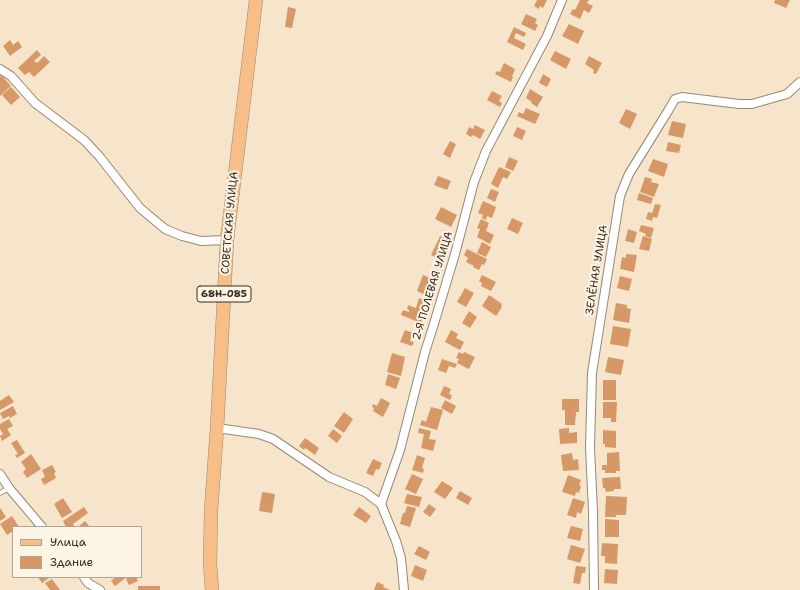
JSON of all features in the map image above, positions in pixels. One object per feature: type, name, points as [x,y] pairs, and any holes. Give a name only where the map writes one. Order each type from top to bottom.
[{"type":"main road","name":"СОВЕТСКАЯ УЛИЦА","points":[[212,590],[210,564],[211,511],[227,240],[256,0]]},
{"type":"street","name":"2-Я ПОЛЕВАЯ УЛИЦА","points":[[381,504],[400,450],[425,352],[434,327],[474,182],[486,151],[547,36],[562,0]]},
{"type":"street","points":[[0,69],[11,76],[35,103],[84,140],[99,156],[140,208],[165,228],[182,236],[201,241],[227,240]]},
{"type":"street","name":"ЗЕЛЁНАЯ УЛИЦА","points":[[594,590],[593,511],[590,448],[592,373],[620,196],[629,174],[675,99],[682,97],[739,104],[752,104],[787,94],[800,82]]},
{"type":"street","points":[[217,428],[259,434],[273,439],[329,477],[365,492],[381,504],[396,541],[401,558],[404,590]]},
{"type":"street","points":[[0,474],[9,488],[41,526]]},
{"type":"street","points":[[85,578],[88,583],[100,590]]},
{"type":"lane","points":[[0,493],[9,488]]},
{"type":"building","points":[[537,0],[547,0],[543,8],[540,6],[539,9],[534,6]]},
{"type":"building","points":[[580,0],[589,0],[587,3],[593,6],[589,13],[584,10],[580,19],[570,14],[573,9],[575,10]]},
{"type":"building","points":[[775,0],[790,0],[786,8],[774,3]]},
{"type":"building","points":[[288,7],[296,9],[292,28],[285,27]]},
{"type":"building","points":[[526,14],[537,19],[535,23],[538,25],[535,31],[521,24]]},
{"type":"building","points":[[569,24],[584,31],[578,44],[562,36]]},
{"type":"building","points":[[514,27],[526,33],[524,37],[516,33],[514,38],[526,44],[523,50],[507,42]]},
{"type":"building","points":[[10,40],[13,45],[18,41],[22,47],[10,56],[3,46]]},
{"type":"building","points":[[37,50],[41,55],[34,61],[37,63],[44,56],[50,62],[34,77],[29,72],[25,75],[18,68]]},
{"type":"building","points":[[555,51],[571,59],[566,69],[550,60]]},
{"type":"building","points":[[589,56],[602,63],[596,74],[593,73],[594,70],[585,64]]},
{"type":"building","points":[[504,63],[515,69],[511,82],[495,74],[497,71],[500,72]]},
{"type":"building","points":[[543,74],[551,79],[547,87],[539,83]]},
{"type":"building","points":[[1,75],[11,86],[0,96],[0,77]]},
{"type":"building","points":[[11,87],[20,97],[11,105],[2,95]]},
{"type":"building","points":[[530,89],[543,97],[537,107],[526,98]]},
{"type":"building","points":[[492,91],[502,96],[499,101],[502,103],[500,107],[487,100]]},
{"type":"building","points":[[526,108],[540,114],[535,124],[517,116],[519,112],[523,114]]},
{"type":"building","points":[[626,109],[637,114],[630,129],[619,123]]},
{"type":"building","points":[[672,121],[686,124],[683,138],[668,135]]},
{"type":"building","points":[[475,125],[485,130],[480,139],[473,135],[471,137],[466,134],[469,127],[473,129]]},
{"type":"building","points":[[517,127],[526,131],[522,140],[513,136]]},
{"type":"building","points":[[450,141],[456,144],[450,158],[443,154]]},
{"type":"building","points":[[668,142],[681,145],[679,153],[666,151]]},
{"type":"building","points":[[509,157],[518,161],[513,171],[505,167]]},
{"type":"building","points":[[653,159],[668,164],[664,177],[648,171]]},
{"type":"building","points":[[499,167],[511,172],[507,179],[503,177],[498,188],[491,184]]},
{"type":"building","points":[[438,176],[451,181],[447,190],[434,185]]},
{"type":"building","points":[[645,177],[652,179],[651,182],[659,184],[654,197],[640,192]]},
{"type":"building","points":[[491,189],[499,192],[495,202],[487,198]]},
{"type":"building","points":[[639,193],[653,198],[651,204],[637,200]]},
{"type":"building","points":[[483,201],[496,207],[492,218],[487,216],[486,220],[482,218],[483,215],[478,213]]},
{"type":"building","points":[[655,204],[661,205],[657,218],[653,217],[652,221],[646,219],[648,212],[652,213]]},
{"type":"building","points":[[441,207],[457,215],[451,227],[435,219]]},
{"type":"building","points":[[512,218],[523,223],[518,234],[507,229]]},
{"type":"building","points":[[481,219],[489,223],[486,231],[494,235],[490,244],[477,237],[480,229],[477,228]]},
{"type":"building","points":[[641,225],[654,228],[651,238],[645,236],[646,234],[639,231]]},
{"type":"building","points":[[628,229],[637,232],[634,243],[625,241]]},
{"type":"building","points":[[440,236],[449,241],[444,249],[448,251],[443,261],[431,255]]},
{"type":"building","points":[[643,236],[652,239],[649,251],[639,249]]},
{"type":"building","points":[[482,242],[491,247],[486,257],[477,253]]},
{"type":"building","points":[[467,249],[487,259],[479,270],[466,262],[468,258],[464,255]]},
{"type":"building","points":[[626,254],[637,255],[634,272],[620,269],[622,257],[626,258]]},
{"type":"building","points":[[423,275],[434,280],[427,296],[417,291]]},
{"type":"building","points":[[482,275],[496,282],[491,291],[481,286],[482,283],[479,281]]},
{"type":"building","points":[[620,276],[632,279],[629,291],[617,288]]},
{"type":"building","points":[[465,288],[474,293],[466,307],[457,302]]},
{"type":"building","points":[[489,295],[502,304],[502,307],[496,316],[482,306]]},
{"type":"building","points":[[419,298],[428,301],[426,306],[424,305],[420,316],[423,317],[421,323],[401,315],[403,310],[409,312],[407,309],[408,305],[416,308]]},
{"type":"building","points":[[616,303],[627,305],[627,308],[631,309],[629,323],[613,320]]},
{"type":"building","points":[[469,311],[477,317],[470,328],[462,323]]},
{"type":"building","points":[[613,326],[631,329],[628,347],[610,344]]},
{"type":"building","points":[[405,330],[413,333],[410,341],[414,342],[412,346],[400,342]]},
{"type":"building","points":[[451,330],[458,334],[456,338],[464,342],[460,350],[445,342]]},
{"type":"building","points":[[459,352],[463,354],[464,352],[475,357],[469,369],[457,363],[459,359],[456,358]]},
{"type":"building","points":[[392,353],[405,357],[401,376],[387,372]]},
{"type":"building","points":[[608,357],[624,360],[621,375],[605,372]]},
{"type":"building","points":[[442,359],[457,364],[455,368],[449,366],[446,373],[438,370]]},
{"type":"building","points":[[388,374],[400,378],[396,389],[385,385]]},
{"type":"building","points":[[603,380],[616,380],[616,400],[603,400]]},
{"type":"building","points":[[444,386],[451,389],[449,394],[452,395],[450,400],[440,395]]},
{"type":"building","points":[[9,395],[14,402],[0,410],[0,401]]},
{"type":"building","points":[[381,398],[390,403],[383,417],[373,411],[374,408],[372,407],[373,404],[377,406]]},
{"type":"building","points":[[562,399],[579,399],[579,412],[576,412],[575,425],[565,425],[565,410],[562,410]]},
{"type":"building","points":[[445,400],[456,406],[452,414],[441,408]]},
{"type":"building","points":[[603,402],[617,402],[616,422],[611,422],[611,418],[603,418]]},
{"type":"building","points":[[13,406],[17,414],[10,418],[9,416],[3,419],[0,413]]},
{"type":"building","points":[[431,407],[443,410],[437,430],[420,425],[422,420],[426,422]]},
{"type":"building","points":[[344,412],[353,419],[344,433],[334,426]]},
{"type":"building","points":[[9,419],[13,426],[7,429],[11,435],[2,441],[0,436],[3,434],[0,429],[0,424]]},
{"type":"building","points":[[419,428],[431,431],[429,439],[436,440],[433,451],[421,448],[424,434],[418,433]]},
{"type":"building","points":[[569,428],[569,433],[577,432],[577,443],[560,444],[559,429]]},
{"type":"building","points":[[333,429],[342,436],[337,443],[328,436]]},
{"type":"building","points":[[603,430],[616,431],[616,448],[605,447],[605,444],[603,444]]},
{"type":"building","points":[[305,438],[319,448],[315,455],[299,446]]},
{"type":"building","points":[[17,440],[25,453],[17,458],[15,455],[18,454],[11,443]]},
{"type":"building","points":[[619,452],[620,471],[616,471],[616,473],[605,473],[605,470],[602,470],[602,465],[607,465],[607,453]]},
{"type":"building","points":[[572,453],[573,460],[578,459],[579,470],[563,471],[561,455]]},
{"type":"building","points":[[31,454],[41,469],[27,478],[23,472],[26,469],[21,462]]},
{"type":"building","points":[[417,455],[425,458],[422,468],[424,469],[423,473],[412,470]]},
{"type":"building","points":[[373,459],[382,463],[379,470],[376,469],[373,476],[366,473]]},
{"type":"building","points":[[52,465],[56,472],[54,473],[56,478],[44,485],[41,479],[45,477],[42,470]]},
{"type":"building","points":[[412,474],[423,479],[416,494],[405,489]]},
{"type":"building","points":[[568,475],[581,480],[579,485],[581,486],[579,493],[576,492],[575,496],[562,492]]},
{"type":"building","points":[[620,477],[621,489],[614,489],[614,491],[606,492],[605,488],[603,488],[602,478]]},
{"type":"building","points":[[442,481],[453,488],[445,499],[434,492]]},
{"type":"building","points":[[460,491],[472,498],[468,505],[456,498]]},
{"type":"building","points":[[262,492],[275,494],[272,513],[259,511]]},
{"type":"building","points":[[407,494],[422,497],[419,507],[404,503]]},
{"type":"building","points":[[606,496],[627,497],[626,515],[605,517]]},
{"type":"building","points":[[63,498],[72,512],[62,518],[54,504]]},
{"type":"building","points":[[573,498],[585,502],[581,514],[577,512],[576,518],[567,515]]},
{"type":"building","points":[[429,504],[436,509],[430,517],[423,512]]},
{"type":"building","points":[[407,506],[416,508],[410,527],[400,524]]},
{"type":"building","points":[[84,507],[88,513],[73,524],[74,526],[66,526],[63,521]]},
{"type":"building","points":[[359,507],[371,516],[366,523],[353,515]]},
{"type":"building","points":[[0,508],[6,517],[0,521]]},
{"type":"building","points":[[12,516],[18,526],[12,526],[12,532],[7,535],[0,524]]},
{"type":"building","points":[[605,519],[619,520],[619,537],[605,537]]},
{"type":"building","points":[[85,521],[89,526],[79,526]]},
{"type":"building","points":[[571,526],[583,529],[580,541],[567,538]]},
{"type":"building","points":[[602,543],[618,544],[617,564],[605,563],[605,556],[601,556]]},
{"type":"building","points":[[571,545],[585,549],[580,563],[567,559]]},
{"type":"building","points":[[419,546],[430,552],[426,560],[414,554]]},
{"type":"building","points":[[415,565],[427,570],[423,581],[411,576]]},
{"type":"building","points":[[576,566],[586,567],[585,573],[582,573],[580,584],[573,583]]},
{"type":"building","points":[[605,569],[618,570],[617,584],[604,583]]},
{"type":"building","points":[[39,578],[49,578],[42,583]]},
{"type":"building","points":[[115,578],[126,578],[115,586],[111,581]]},
{"type":"building","points":[[136,578],[138,581],[129,585],[126,579]]},
{"type":"building","points":[[52,579],[60,590],[50,590],[45,583]]},
{"type":"building","points":[[377,582],[384,585],[383,587],[390,590],[374,590]]},
{"type":"building","points":[[138,586],[160,586],[160,590],[138,590]]}]
